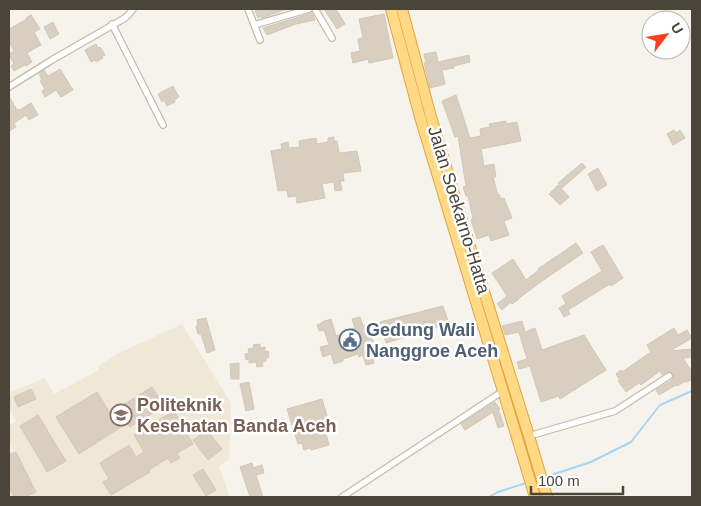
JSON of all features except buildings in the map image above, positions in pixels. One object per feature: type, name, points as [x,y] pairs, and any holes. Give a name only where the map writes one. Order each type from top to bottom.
[{"type":"highway","name":"Jalan Soekarno-Hatta","points":[[391,9],[423,126],[535,497]]},
{"type":"highway","name":"Jalan Soekarno-Hatta","points":[[402,9],[431,117],[546,495]]},
{"type":"street","points":[[9,87],[125,18],[133,9]]},
{"type":"street","points":[[248,9],[260,40]]},
{"type":"street","points":[[254,26],[309,9]]},
{"type":"street","points":[[315,9],[332,38]]},
{"type":"street","points":[[112,24],[163,125]]},
{"type":"street","points":[[529,436],[616,411],[669,376]]},
{"type":"street","points":[[342,497],[503,391]]},
{"type":"shaded area","name":"Politeknik Kesehatan Banda Aceh","points":[[182,324],[231,403],[229,459],[219,466],[230,497],[9,497],[9,453],[13,450],[9,442],[9,425],[16,422],[9,407],[9,393],[45,378],[54,394],[99,370],[98,366],[121,352]]},
{"type":"waterway","points":[[545,477],[591,462],[631,442],[660,405],[692,391]]},
{"type":"waterway","points":[[489,497],[526,483]]},
{"type":"place","name":"Gedung Wali Nanggroe Aceh","points":[[350,340]]},
{"type":"place","name":"Politeknik Kesehatan Banda Aceh","points":[[121,415]]}]
